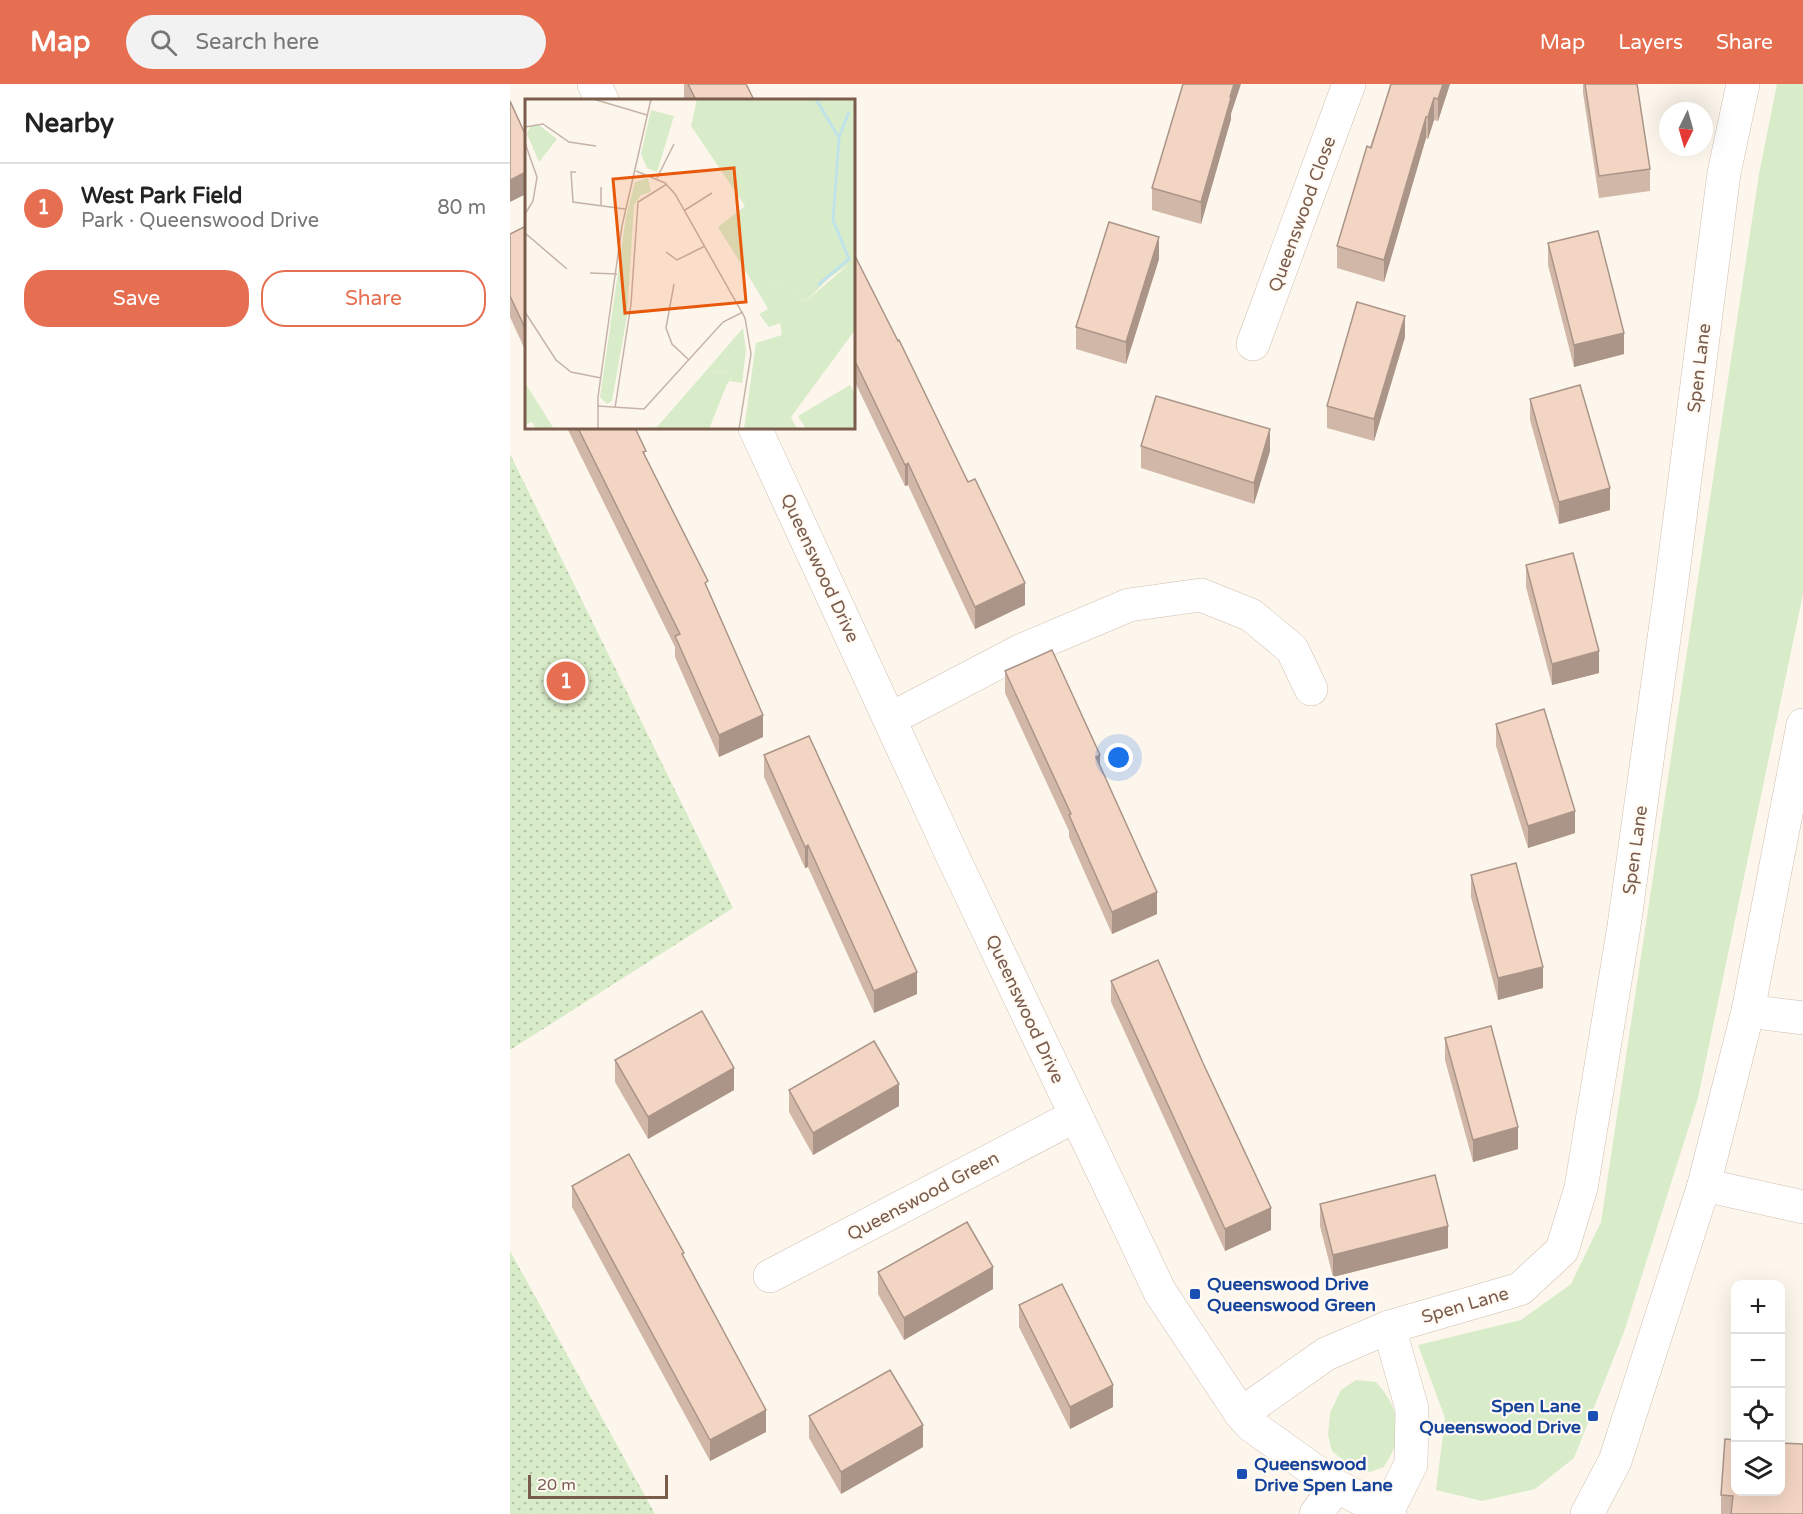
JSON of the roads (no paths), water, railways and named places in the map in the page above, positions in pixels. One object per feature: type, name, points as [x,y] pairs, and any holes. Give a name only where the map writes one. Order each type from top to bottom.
[{"type":"street","points":[[594,84],[602,99]]},
{"type":"street","name":"Queenswood Close","points":[[1253,344],[1349,84]]},
{"type":"street","name":"Spen Lane","points":[[1241,1414],[1326,1354],[1389,1327],[1520,1289],[1562,1250],[1581,1188],[1629,891],[1671,588],[1724,173],[1743,84]]},
{"type":"street","name":"Queenswood Drive","points":[[755,429],[1075,1116],[1160,1292],[1241,1414],[1252,1426],[1336,1486],[1388,1513]]},
{"type":"street","points":[[890,719],[1020,651],[1129,604],[1201,595],[1251,615],[1292,649],[1311,689]]},
{"type":"street","points":[[1587,1514],[1615,1461],[1704,1185],[1748,1011],[1803,725]]},
{"type":"street","points":[[1748,1011],[1803,1018]]},
{"type":"street","name":"Queenswood Green","points":[[770,1276],[1075,1116]]},
{"type":"street","points":[[1704,1185],[1803,1207]]},
{"type":"street","points":[[1388,1513],[1411,1464],[1412,1431],[1412,1409],[1389,1327]]},
{"type":"street","points":[[1316,1514],[1336,1486]]},
{"type":"place","name":"West Park Field","points":[[566,681]]},
{"type":"place","name":"Queenswood Drive Queenswood Green","points":[[1195,1294]]},
{"type":"place","name":"Spen Lane Queenswood Drive","points":[[1593,1416]]},
{"type":"place","name":"Queenswood Drive Spen Lane","points":[[1242,1474]]}]
